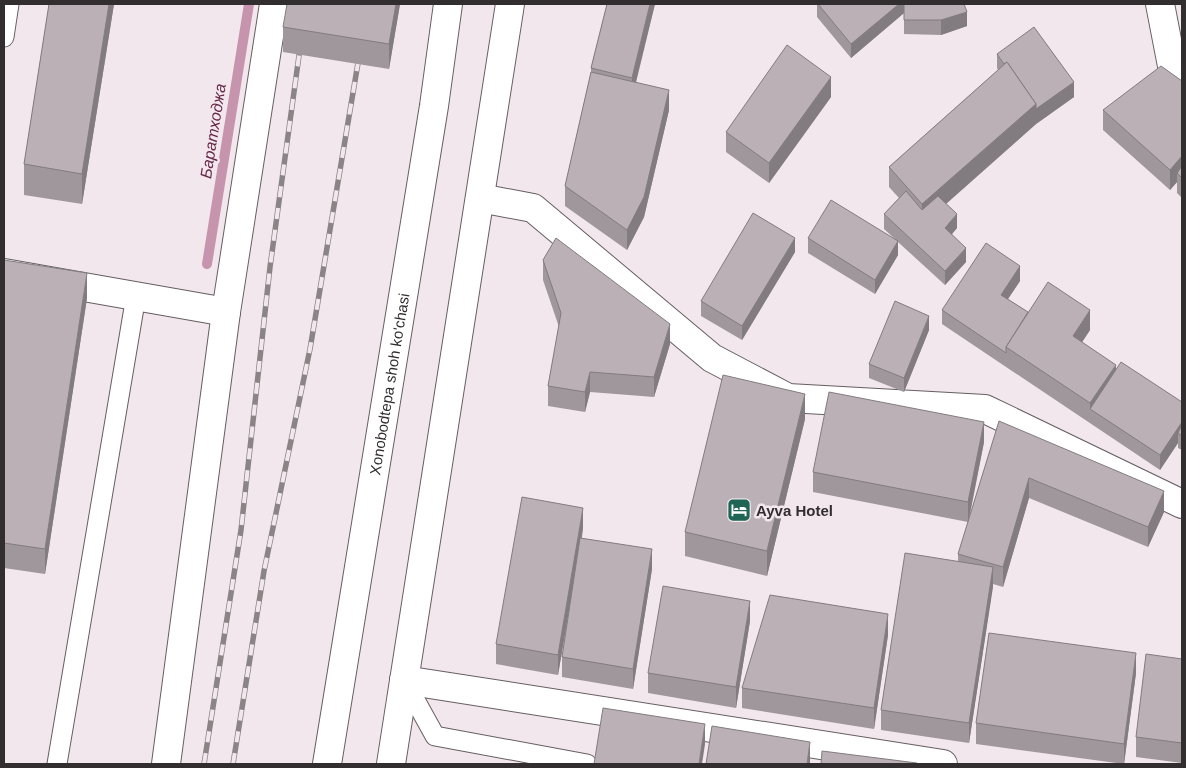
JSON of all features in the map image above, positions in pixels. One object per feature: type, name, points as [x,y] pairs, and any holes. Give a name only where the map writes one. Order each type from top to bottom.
[{"type":"main road","points":[[166,764],[216,310],[274,4]]},
{"type":"main road","name":"Xonobodtepa shoh ko'chasi","points":[[327,764],[434,106],[448,4]]},
{"type":"main road","points":[[391,764],[510,4]]},
{"type":"main road","points":[[1160,4],[1173,70],[1182,81]]},
{"type":"main road","points":[[480,198],[533,208],[712,358],[788,398],[985,409],[1182,504]]},
{"type":"main road","points":[[4,273],[216,310]]},
{"type":"main road","points":[[404,680],[944,764]]},
{"type":"lane","points":[[4,37],[9,4]]},
{"type":"lane","points":[[57,764],[136,296]]},
{"type":"lane","points":[[404,680],[435,736],[587,764]]},
{"type":"building","points":[[49,4],[109,4],[82,174],[24,164]]},
{"type":"building","points":[[287,4],[396,4],[389,44],[283,27]]},
{"type":"building","points":[[607,4],[650,4],[632,78],[591,68]]},
{"type":"building","points":[[818,4],[899,4],[851,44]]},
{"type":"building","points":[[904,4],[964,4],[967,12],[941,20],[904,20]]},
{"type":"building","points":[[1034,27],[1074,82],[1036,109],[1036,104],[1007,62],[1004,64],[997,54]]},
{"type":"building","points":[[787,45],[831,77],[769,163],[726,132]]},
{"type":"building","points":[[1007,62],[1036,104],[922,204],[889,167]]},
{"type":"building","points":[[1161,66],[1182,81],[1182,156],[1170,170],[1103,110]]},
{"type":"building","points":[[591,72],[669,90],[644,197],[627,230],[565,186]]},
{"type":"building","points":[[1182,166],[1182,178],[1177,173]]},
{"type":"building","points":[[906,191],[922,210],[938,196],[957,214],[945,228],[966,248],[945,271],[884,214]]},
{"type":"building","points":[[831,200],[898,241],[875,280],[808,238]]},
{"type":"building","points":[[753,213],[795,238],[742,326],[701,301]]},
{"type":"building","points":[[556,238],[670,324],[654,377],[590,372],[585,392],[548,386],[561,313],[543,260]]},
{"type":"building","points":[[986,243],[1020,266],[1001,295],[1028,312],[1006,347],[1006,353],[942,310]]},
{"type":"building","points":[[4,260],[87,273],[45,549],[4,543]]},
{"type":"building","points":[[1048,282],[1090,310],[1073,336],[1116,365],[1090,403],[1006,347]]},
{"type":"building","points":[[895,301],[929,316],[904,378],[869,364]]},
{"type":"building","points":[[1121,362],[1182,402],[1182,422],[1160,455],[1090,409]]},
{"type":"building","name":"Ayva Hotel","points":[[723,375],[805,394],[767,551],[685,532]]},
{"type":"building","points":[[829,392],[984,422],[968,502],[813,472]]},
{"type":"building","points":[[999,421],[1164,491],[1148,527],[1029,478],[1003,567],[958,554]]},
{"type":"building","points":[[1182,425],[1182,436],[1178,433]]},
{"type":"building","points":[[522,497],[583,508],[558,655],[496,644]]},
{"type":"building","points":[[580,538],[652,549],[633,669],[562,657]]},
{"type":"building","points":[[905,553],[993,567],[969,723],[881,710]]},
{"type":"building","points":[[663,586],[750,601],[736,687],[648,673]]},
{"type":"building","points":[[770,595],[888,614],[874,708],[742,688]]},
{"type":"building","points":[[989,633],[1136,653],[1124,744],[976,723]]},
{"type":"building","points":[[1146,654],[1182,659],[1182,743],[1136,737]]},
{"type":"building","points":[[603,708],[705,724],[699,764],[594,764]]},
{"type":"building","points":[[712,726],[810,742],[807,764],[706,764]]},
{"type":"building","points":[[822,751],[917,763],[917,764],[821,764]]},
{"type":"waterway","name":"Баратходжа","points":[[207,264],[249,4]]},
{"type":"railway","points":[[204,764],[241,530],[270,267],[301,41]]},
{"type":"railway","points":[[233,764],[264,571],[310,349],[360,51]]},
{"type":"place","name":"Ayva Hotel","points":[[739,510]]}]
